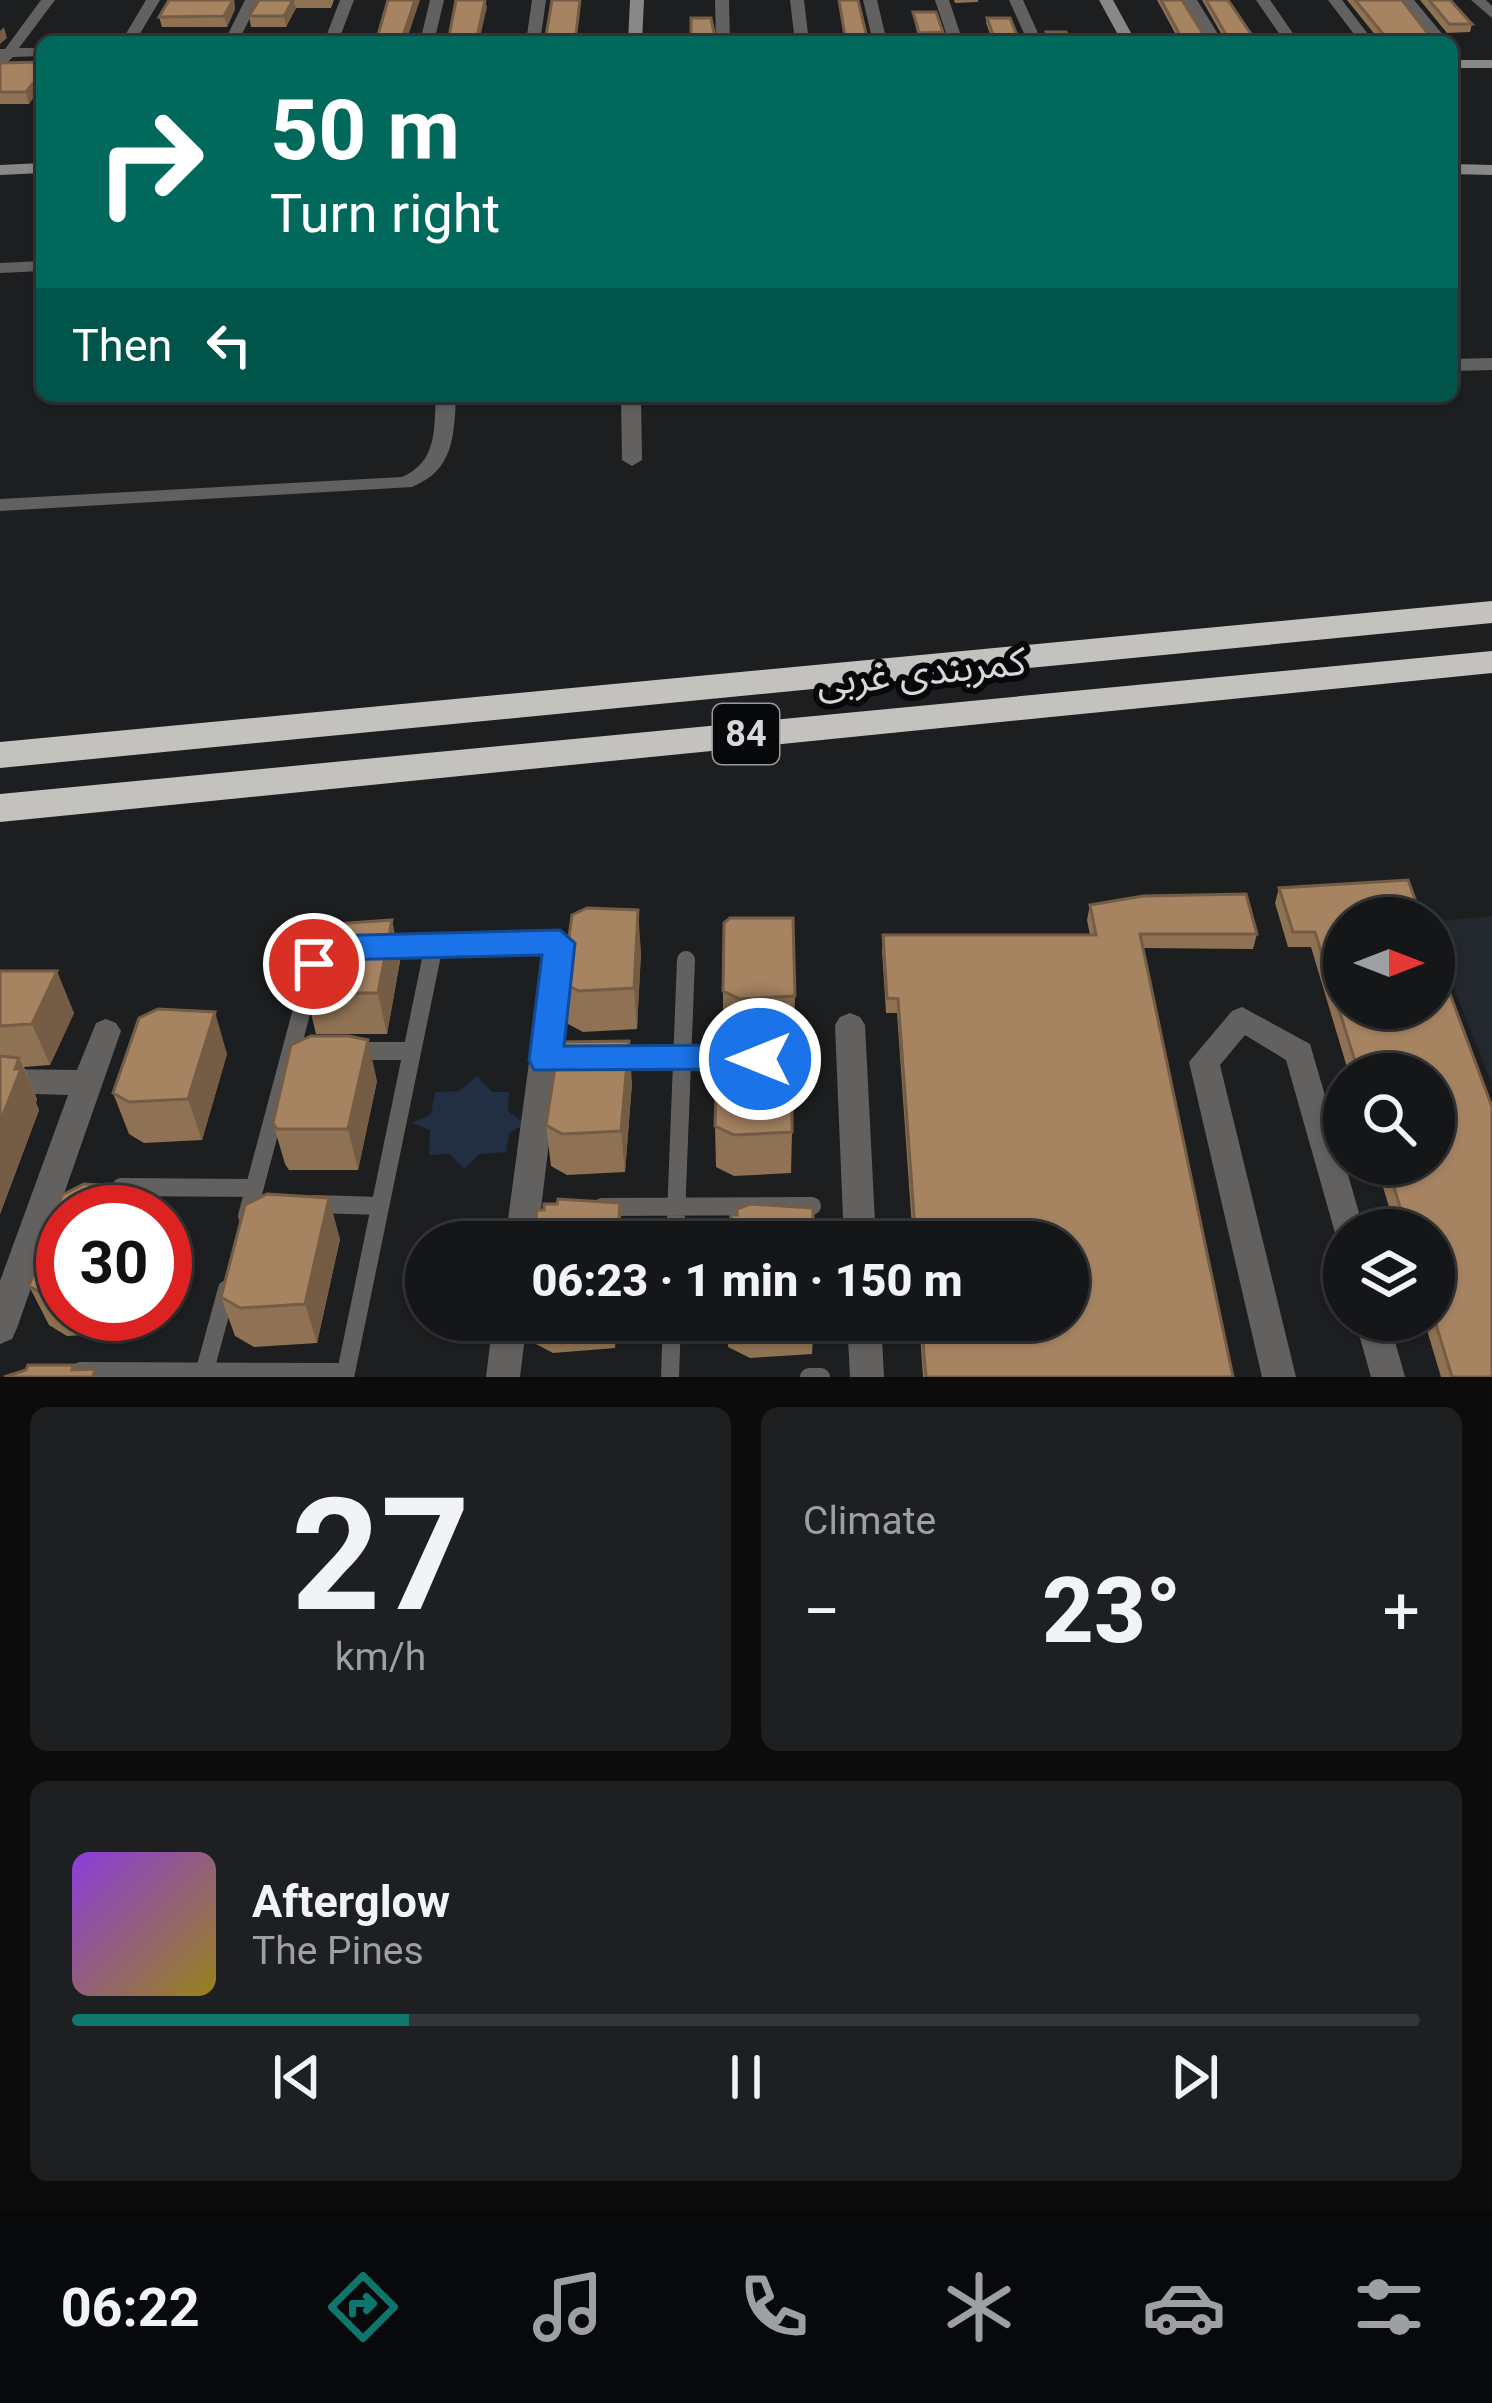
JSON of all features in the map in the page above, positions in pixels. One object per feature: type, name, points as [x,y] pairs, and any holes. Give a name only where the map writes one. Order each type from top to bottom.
[{"type":"highway","name":"کمربندی غربی","points":[[0,755],[1492,612]]},
{"type":"highway","name":"کمربندی غربی","points":[[0,808],[1492,662]]},
{"type":"street","points":[[3,57],[49,0]]},
{"type":"street","points":[[132,36],[153,0]]},
{"type":"street","points":[[234,36],[252,0]]},
{"type":"street","points":[[334,36],[347,0]]},
{"type":"street","points":[[428,36],[437,0]]},
{"type":"street","points":[[534,36],[539,0]]},
{"type":"street","points":[[635,36],[637,0]]},
{"type":"street","points":[[722,0],[723,36]]},
{"type":"street","points":[[796,0],[801,36]]},
{"type":"street","points":[[870,0],[879,36]]},
{"type":"street","points":[[942,0],[954,36]]},
{"type":"street","points":[[1016,0],[1032,36]]},
{"type":"street","points":[[1092,0],[1110,36]]},
{"type":"street","points":[[1106,0],[1126,36]]},
{"type":"street","points":[[1190,0],[1212,36]]},
{"type":"street","points":[[1263,0],[1288,36]]},
{"type":"street","points":[[1335,0],[1362,36]]},
{"type":"street","points":[[1407,0],[1437,36]]},
{"type":"street","points":[[1478,0],[1492,14]]},
{"type":"street","points":[[3,57],[36,53]]},
{"type":"street","points":[[1458,61],[1492,64]]},
{"type":"street","points":[[0,154],[36,153]]},
{"type":"street","points":[[1458,158],[1492,158]]},
{"type":"street","points":[[0,170],[36,168]]},
{"type":"street","points":[[1458,169],[1492,170]]},
{"type":"street","points":[[0,268],[36,266]]},
{"type":"street","points":[[1458,365],[1492,364]]},
{"type":"street","points":[[0,506],[405,483],[428,476],[441,461],[446,402]]},
{"type":"street","points":[[631,402],[632,460]]},
{"type":"street","points":[[529,1221],[536,1206],[557,1060],[560,943]]},
{"type":"street","points":[[1279,1377],[1204,1062],[1242,1019],[1299,1053],[1342,1209]]},
{"type":"street","points":[[850,1025],[859,1221]]},
{"type":"street","points":[[0,1328],[14,1248],[88,1083],[106,1031]]},
{"type":"street","points":[[683,1059],[799,1060]]},
{"type":"street","points":[[0,1081],[88,1083]]},
{"type":"street","points":[[503,1377],[508,1341]]},
{"type":"street","points":[[865,1341],[867,1377]]},
{"type":"street","points":[[1378,1341],[1388,1377]]},
{"type":"lane","points":[[369,947],[560,943]]},
{"type":"lane","points":[[55,1371],[345,1375],[434,945]]},
{"type":"lane","points":[[676,1221],[686,960]]},
{"type":"lane","points":[[239,1245],[301,1051],[314,964]]},
{"type":"lane","points":[[331,1051],[412,1051]]},
{"type":"lane","points":[[592,1060],[683,1059]]},
{"type":"lane","points":[[192,1192],[252,1195],[272,1203]]},
{"type":"lane","points":[[293,1204],[380,1206]]},
{"type":"lane","points":[[590,1207],[812,1206]]},
{"type":"lane","points":[[204,1374],[233,1266]]},
{"type":"lane","points":[[670,1377],[671,1341]]},
{"type":"lane","points":[[809,1377],[821,1377]]},
{"type":"shaded area","points":[[1492,916],[1492,1084],[1455,990],[1455,919]]},
{"type":"shaded area","points":[[477,1076],[492,1092],[509,1092],[508,1111],[525,1124],[509,1133],[506,1152],[480,1154],[464,1169],[450,1154],[429,1155],[430,1130],[412,1123],[431,1114],[435,1092],[459,1091]]},
{"type":"building","points":[[169,0],[233,0],[224,16],[159,17]]},
{"type":"building","points":[[259,0],[293,0],[284,16],[249,16]]},
{"type":"building","points":[[388,0],[415,0],[403,36],[356,36],[378,35]]},
{"type":"building","points":[[456,0],[485,0],[477,36],[449,36]]},
{"type":"building","points":[[552,0],[580,0],[576,36],[546,36]]},
{"type":"building","points":[[839,0],[858,0],[867,36],[845,36]]},
{"type":"building","points":[[1161,0],[1182,0],[1204,36],[1180,36]]},
{"type":"building","points":[[1206,0],[1228,0],[1252,36],[1227,36]]},
{"type":"building","points":[[1355,0],[1402,0],[1430,36],[1385,36]]},
{"type":"building","points":[[1429,0],[1450,0],[1472,24],[1449,24]]},
{"type":"building","points":[[913,12],[936,12],[943,32],[919,33]]},
{"type":"building","points":[[691,18],[711,18],[715,36],[691,36]]},
{"type":"building","points":[[987,18],[1010,18],[1017,36],[994,36]]},
{"type":"building","points":[[36,62],[36,80],[26,92],[0,92],[0,63]]},
{"type":"building","points":[[1408,880],[1414,897],[1323,897],[1323,958],[1315,932],[1293,932],[1279,888]]},
{"type":"building","points":[[1246,894],[1257,934],[1140,934],[1233,1377],[926,1377],[923,1341],[1089,1341],[1089,1221],[914,1221],[898,999],[887,998],[883,935],[1096,935],[1090,905],[1143,896]]},
{"type":"building","points":[[587,908],[638,910],[634,988],[579,991],[563,983],[572,915]]},
{"type":"building","points":[[730,918],[793,918],[795,996],[740,999],[723,991],[724,923]]},
{"type":"building","points":[[392,920],[378,993],[306,993],[322,925]]},
{"type":"building","points":[[0,971],[57,971],[32,1024],[0,1026]]},
{"type":"building","points":[[1455,1007],[1492,1107],[1492,1377],[1452,1377],[1441,1341],[1455,1341],[1455,1209],[1401,1209],[1393,1185],[1455,1185],[1455,1053],[1352,1053],[1345,1029],[1455,1029]]},
{"type":"building","points":[[158,1009],[215,1012],[188,1099],[129,1102],[113,1093],[139,1018]]},
{"type":"building","points":[[311,1036],[368,1040],[348,1129],[277,1129],[273,1123],[291,1045]]},
{"type":"building","points":[[734,1039],[792,1042],[792,1132],[734,1135],[715,1126],[717,1048]]},
{"type":"building","points":[[629,1041],[621,1131],[562,1134],[546,1125],[559,1042]]},
{"type":"building","points":[[0,1056],[19,1058],[15,1069],[21,1069],[0,1122]]},
{"type":"building","points":[[267,1194],[329,1198],[305,1304],[240,1308],[221,1297],[245,1205]]},
{"type":"building","points":[[558,1199],[620,1203],[619,1221],[536,1221],[537,1210],[544,1210],[544,1204],[557,1204]]},
{"type":"building","points":[[750,1204],[813,1208],[813,1221],[731,1221],[737,1209]]},
{"type":"building","points":[[28,1365],[95,1369],[93,1377],[4,1377]]},
{"type":"route","points":[[314,964],[326,948],[560,943],[546,1060],[760,1059]]}]
